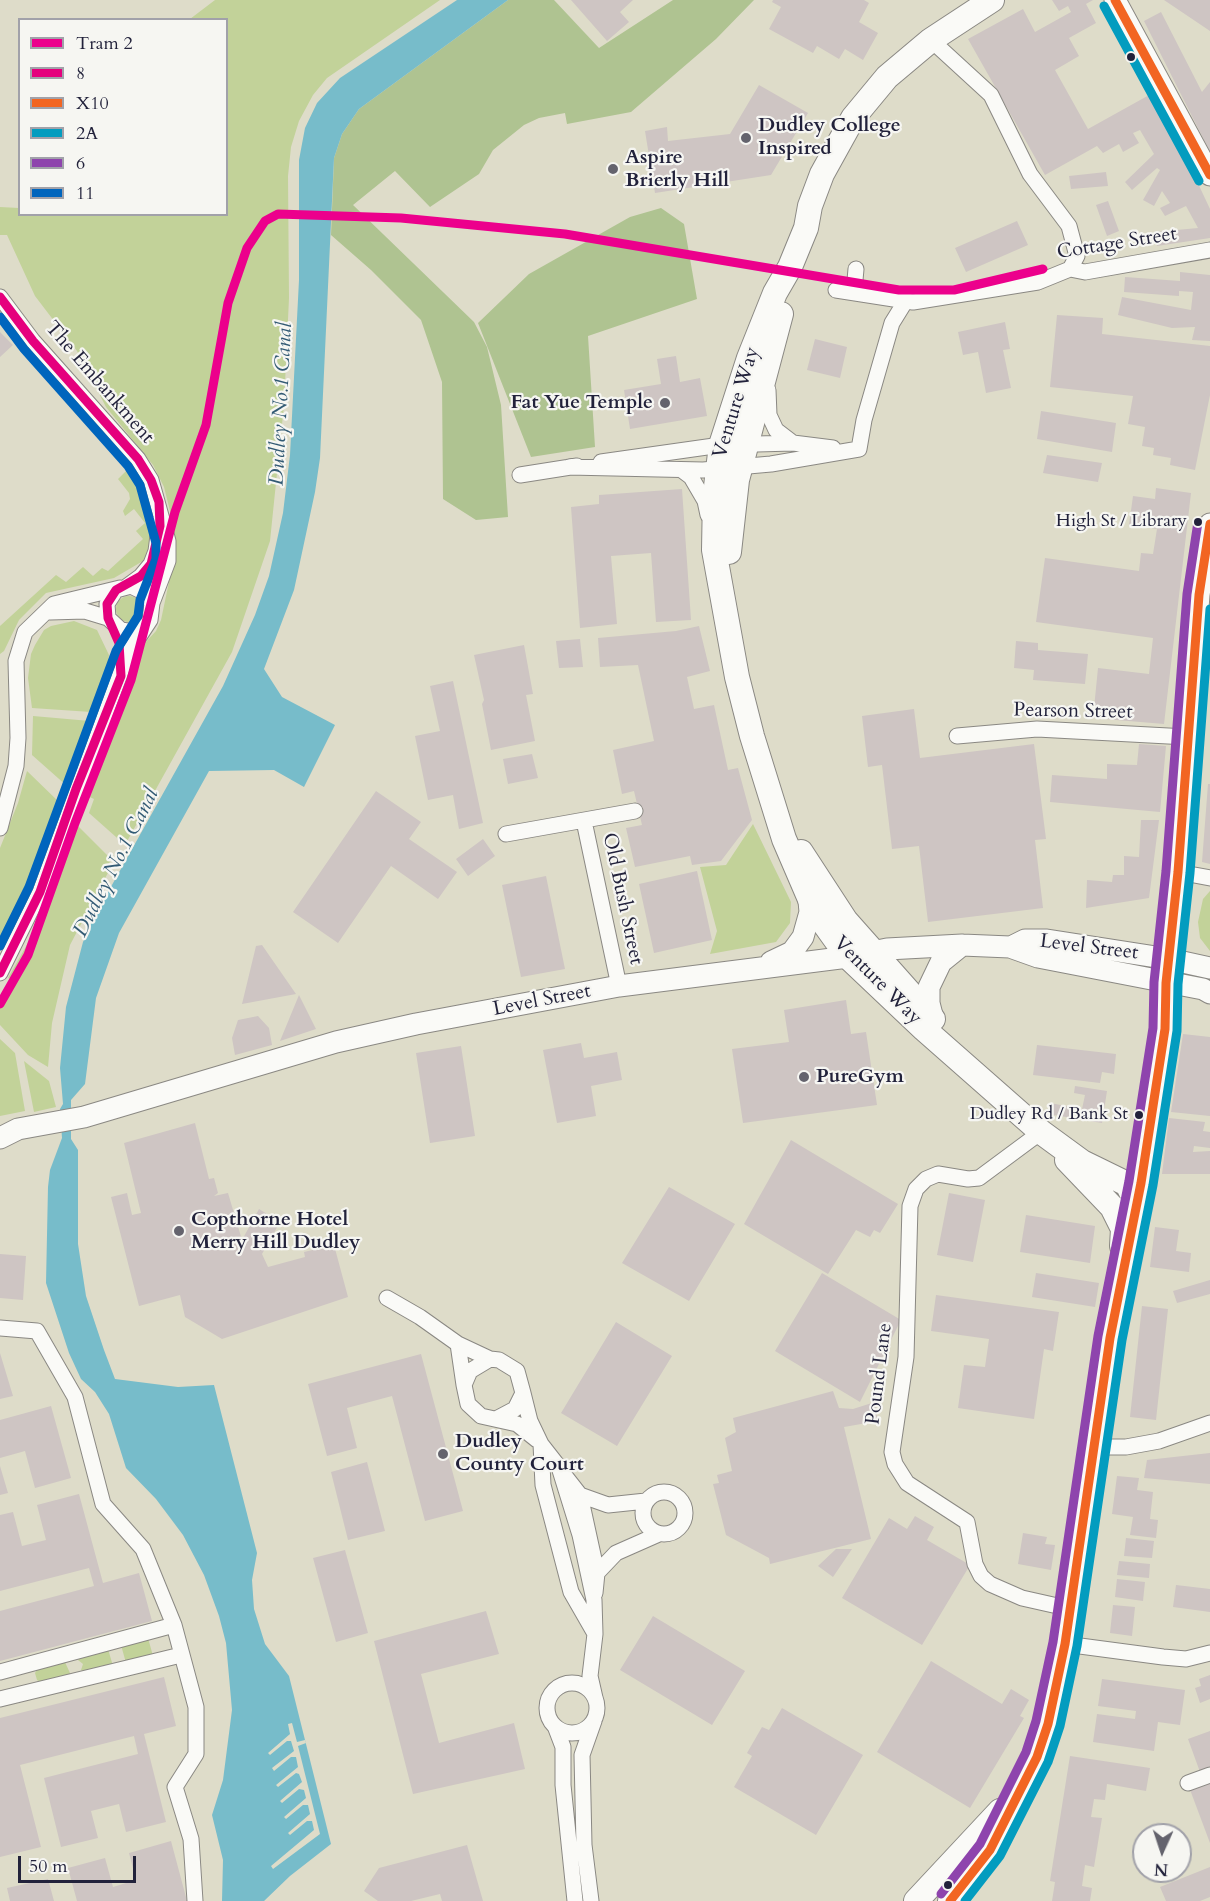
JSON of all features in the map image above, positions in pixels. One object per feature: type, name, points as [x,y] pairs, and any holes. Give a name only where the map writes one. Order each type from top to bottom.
[{"type":"main road","name":"Venture Way","points":[[725,618],[734,460],[720,445],[749,358],[775,293],[790,267],[806,228],[862,132],[931,40],[992,0]]},
{"type":"main road","name":"Venture Way","points":[[790,267],[776,331],[734,460],[714,550],[725,618],[752,736],[796,874],[809,901],[848,957],[1041,1132],[1082,1162],[1129,1209]]},
{"type":"main road","name":"Venture Way","points":[[782,826],[795,842],[846,921],[948,1036],[959,1059]]},
{"type":"main road","points":[[950,1901],[990,1850],[1037,1757],[1048,1724],[1071,1609],[1122,1269],[1129,1209],[1112,1207],[1041,1132]]},
{"type":"main road","points":[[916,1901],[1019,1789]]},
{"type":"street","points":[[1115,0],[1210,175]]},
{"type":"street","points":[[931,40],[991,95],[1030,174],[1069,226],[1077,256],[1070,269]]},
{"type":"street","name":"Cottage Street","points":[[836,290],[854,291],[897,300],[1038,282],[1070,269],[1086,272],[1210,250]]},
{"type":"street","points":[[854,291],[856,269]]},
{"type":"street","name":"The Embankment","points":[[0,297],[33,341],[138,459],[151,480],[159,502],[168,541],[168,561],[152,603],[150,620],[127,655],[40,892],[0,973]]},
{"type":"street","points":[[734,460],[859,449],[864,420],[897,300]]},
{"type":"street","points":[[776,331],[767,395],[769,415],[776,430],[793,443]]},
{"type":"street","points":[[569,467],[683,471],[734,460],[793,443],[851,450]]},
{"type":"street","points":[[520,475],[720,445]]},
{"type":"street","points":[[683,471],[691,477],[705,501],[714,550]]},
{"type":"street","name":"The Embankment","points":[[121,676],[122,658],[107,604],[111,596],[141,576],[151,564],[160,526],[159,502]]},
{"type":"street","points":[[1129,1209],[1165,1029],[1166,983],[1178,872],[1199,595],[1210,524]]},
{"type":"street","points":[[0,828],[16,766],[18,738],[16,661],[25,632],[54,604],[123,587],[139,588],[145,592],[152,603]]},
{"type":"street","points":[[44,613],[85,611],[128,632],[145,626]]},
{"type":"street","name":"Pearson Street","points":[[957,736],[1037,729],[1187,737]]},
{"type":"street","name":"Old Bush Street","points":[[506,834],[584,822],[635,811]]},
{"type":"street","name":"Old Bush Street","points":[[584,822],[619,986]]},
{"type":"street","points":[[1178,872],[1210,878]]},
{"type":"street","points":[[760,967],[792,952],[803,937],[810,912],[809,901]]},
{"type":"street","name":"Level Street","points":[[1010,947],[1025,940],[1047,940],[1169,959],[1210,968]]},
{"type":"street","points":[[933,1019],[929,1003],[929,987],[941,962],[963,945]]},
{"type":"street","name":"Level Street","points":[[6,1132],[84,1117],[336,1042],[416,1024],[619,986],[873,952],[963,945],[1010,947],[1038,957],[1203,989],[1210,993]]},
{"type":"street","name":"Pound Lane","points":[[1041,1132],[979,1178],[968,1179],[938,1174],[926,1179],[916,1189],[910,1206],[906,1357],[892,1452],[895,1464],[907,1483],[967,1522],[975,1564],[981,1576],[990,1584],[1022,1598],[1071,1609]]},
{"type":"street","points":[[387,1298],[420,1317],[458,1344],[489,1359],[499,1360],[517,1371],[530,1421],[541,1444],[543,1485],[571,1592],[595,1634]]},
{"type":"street","points":[[0,1328],[37,1331],[75,1397],[103,1504],[144,1549],[174,1625],[196,1707],[196,1754],[175,1787],[191,1839],[195,1901]]},
{"type":"street","points":[[458,1344],[468,1404],[481,1416],[517,1424],[541,1444],[580,1495],[597,1573],[594,1600],[595,1634],[590,1664],[597,1713],[582,1755],[584,1845],[591,1901]]},
{"type":"street","points":[[464,1385],[470,1371],[489,1359]]},
{"type":"street","points":[[498,1418],[515,1409],[523,1393]]},
{"type":"street","points":[[1095,1447],[1126,1448],[1159,1441],[1210,1423]]},
{"type":"street","points":[[559,1467],[580,1535],[594,1600]]},
{"type":"street","points":[[580,1495],[608,1505],[646,1501],[663,1491],[677,1496],[683,1502],[685,1510],[681,1526],[675,1531],[659,1534],[616,1552],[597,1573]]},
{"type":"street","points":[[646,1501],[643,1517],[651,1530],[659,1534]]},
{"type":"street","points":[[0,1672],[174,1625]]},
{"type":"street","points":[[1065,1644],[1186,1659],[1210,1653]]},
{"type":"street","points":[[0,1698],[181,1655]]},
{"type":"street","points":[[575,1901],[562,1748],[555,1726],[550,1719],[548,1702],[557,1688],[590,1664]]},
{"type":"street","points":[[564,1684],[579,1684],[586,1687],[595,1698]]},
{"type":"street","points":[[555,1726],[568,1733],[575,1733],[582,1731],[594,1721]]},
{"type":"street","points":[[1188,1783],[1210,1774]]},
{"type":"green space","points":[[215,0],[440,0],[327,78],[313,95],[299,121],[291,147],[288,176],[289,298],[284,405],[270,541],[232,652],[125,845],[89,813],[94,799],[85,795],[123,703],[143,645],[156,631],[161,620],[174,558],[171,515],[164,487],[153,465],[106,407],[77,351],[35,296],[7,235],[0,235],[0,207],[18,208],[18,216],[228,216],[228,18],[191,18]]},
{"type":"green space","points":[[508,0],[554,0],[599,48],[673,0],[754,0],[716,39],[631,112],[567,124],[565,113],[539,118],[524,125],[493,150],[479,174],[430,207],[395,171],[353,205],[474,322],[487,347],[501,405],[508,517],[476,520],[443,499],[442,382],[421,320],[371,270],[331,235],[334,158],[342,134],[359,109]]},
{"type":"green space","points":[[661,208],[684,224],[697,299],[588,336],[595,447],[531,457],[478,323],[529,274],[630,217]]},
{"type":"green space","points":[[128,469],[146,498],[152,516],[149,551],[143,561],[114,578],[46,593],[19,620],[4,651],[0,654],[0,626],[56,575],[66,582],[83,567],[93,576],[102,568],[108,571],[143,539],[136,531],[145,523],[134,509],[125,516],[123,511],[130,499],[129,493],[118,479]]},
{"type":"green space","points":[[129,596],[138,600],[142,609],[138,618],[129,622],[120,618],[116,609],[120,600]]},
{"type":"green space","points":[[74,621],[97,630],[109,655],[106,677],[91,712],[32,708],[28,678],[31,654],[35,645],[44,630],[51,626]]},
{"type":"green space","points":[[33,716],[90,721],[67,786],[32,755]]},
{"type":"green space","points":[[27,771],[59,802],[18,915],[0,942],[0,848],[18,803]]},
{"type":"green space","points":[[75,823],[109,857],[110,869],[70,945],[52,1023],[48,1067],[28,1055],[0,1025],[0,1004],[14,981],[8,978],[37,927],[67,853]]},
{"type":"green space","points":[[753,824],[791,902],[790,923],[776,942],[710,954],[717,931],[700,867],[726,865]]},
{"type":"green space","points":[[1210,891],[1210,951],[1200,938],[1198,922],[1203,899]]},
{"type":"green space","points":[[0,1039],[15,1053],[25,1111],[0,1116]]},
{"type":"green space","points":[[24,1061],[49,1081],[56,1107],[34,1112]]},
{"type":"green space","points":[[148,1638],[153,1656],[126,1663],[121,1645]]},
{"type":"green space","points":[[108,1649],[113,1666],[86,1672],[81,1670],[83,1664],[78,1660],[82,1656]]},
{"type":"green space","points":[[64,1660],[70,1673],[69,1677],[43,1684],[37,1680],[35,1673],[39,1667]]},
{"type":"water","points":[[457,0],[508,0],[359,109],[342,134],[334,158],[320,458],[294,590],[264,669],[282,697],[335,725],[304,787],[274,770],[209,771],[119,933],[96,998],[85,1084],[71,1100],[71,1139],[78,1150],[78,1244],[86,1296],[104,1350],[115,1379],[178,1387],[214,1385],[257,1553],[252,1580],[254,1609],[265,1644],[289,1676],[331,1844],[290,1876],[264,1901],[222,1901],[223,1860],[212,1815],[223,1780],[232,1710],[226,1643],[219,1616],[204,1575],[183,1535],[156,1499],[126,1468],[109,1414],[95,1392],[81,1379],[69,1353],[46,1283],[48,1187],[50,1170],[62,1138],[60,1109],[63,1104],[60,1068],[66,1007],[83,942],[93,919],[223,686],[255,615],[269,576],[283,513],[290,455],[299,280],[299,160],[305,128],[317,103],[340,78]]},
{"type":"pier","points":[[292,1723],[297,1742],[305,1740],[306,1743],[298,1746],[320,1834],[273,1869],[271,1866],[314,1830],[312,1821],[307,1821],[290,1835],[288,1833],[310,1814],[308,1805],[303,1805],[286,1819],[284,1817],[306,1798],[304,1790],[299,1789],[282,1803],[280,1801],[302,1782],[299,1774],[296,1773],[278,1787],[276,1785],[298,1767],[296,1757],[291,1757],[274,1771],[272,1768],[294,1751],[291,1741],[287,1741],[270,1755],[268,1753],[290,1734],[288,1724]]},
{"type":"building","points":[[571,0],[633,0],[620,12],[629,22],[607,41]]},
{"type":"building","points":[[773,0],[864,0],[869,3],[859,22],[878,33],[863,60],[845,49],[839,59],[817,46],[813,53],[769,29],[781,7],[772,2]]},
{"type":"building","points":[[1052,0],[1093,0],[1086,4],[1096,23],[1069,38],[1079,56],[1055,70],[1088,129],[1151,94],[1187,160],[1210,209],[1210,238],[1157,246],[1155,232],[1198,228],[1186,206],[1165,216],[1160,208],[1170,203],[1162,191],[1154,206],[1143,200],[1160,170],[1157,168],[1132,190],[1125,182],[1154,154],[1140,130],[1133,133],[1139,143],[1123,152],[1119,144],[1103,153],[1097,146],[1045,175],[968,39],[1023,9],[1035,32],[1071,12],[1068,6],[1059,11]]},
{"type":"building","points":[[1164,0],[1210,0],[1210,31]]},
{"type":"building","points":[[1161,12],[1202,92],[1210,82],[1210,152],[1144,21]]},
{"type":"building","name":"Dudley College Inspired","points":[[759,85],[808,113],[771,175],[655,193],[645,131],[667,127],[668,141],[730,134]]},
{"type":"building","points":[[1106,172],[1108,186],[1071,189],[1069,176]]},
{"type":"building","points":[[1108,201],[1119,231],[1107,236],[1096,205]]},
{"type":"building","points":[[1017,221],[1028,245],[966,272],[955,248]]},
{"type":"building","points":[[1180,272],[1210,275],[1210,341],[1192,340],[1195,327],[1172,328],[1118,315],[1122,297],[1191,310],[1193,292],[1179,291],[1179,296],[1124,292],[1125,277],[1180,281]]},
{"type":"building","points":[[1057,315],[1103,318],[1102,334],[1210,346],[1210,395],[1195,470],[1170,465],[1171,458],[1153,455],[1154,448],[1142,446],[1145,427],[1128,424],[1133,396],[1050,387]]},
{"type":"building","points":[[1005,322],[1010,349],[1003,350],[1011,388],[986,393],[978,352],[963,355],[958,332]]},
{"type":"building","points":[[0,332],[13,345],[0,357]]},
{"type":"building","points":[[815,339],[847,347],[840,378],[807,370]]},
{"type":"building","name":"Fat Yue Temple","points":[[676,356],[680,382],[700,378],[707,416],[630,429],[624,390],[661,384],[657,359]]},
{"type":"building","points":[[1041,411],[1116,423],[1112,452],[1037,439]]},
{"type":"building","points":[[1047,455],[1102,463],[1098,482],[1043,473]]},
{"type":"building","points":[[1156,488],[1191,493],[1164,724],[1093,718],[1098,668],[1149,674],[1153,638],[1036,622],[1045,558],[1139,571],[1141,553],[1153,554],[1157,529],[1129,525],[1133,496],[1155,499]]},
{"type":"building","points":[[682,489],[691,620],[656,622],[651,553],[611,556],[617,624],[580,628],[571,507],[599,504],[599,495]]},
{"type":"building","points":[[699,626],[710,671],[687,677],[694,709],[714,705],[728,770],[738,768],[752,820],[721,861],[692,865],[690,856],[635,867],[626,828],[642,825],[634,791],[622,794],[613,750],[654,741],[638,665],[600,667],[598,638],[676,631]]},
{"type":"building","points":[[580,639],[583,667],[559,668],[556,641]]},
{"type":"building","points":[[1016,641],[1038,643],[1038,650],[1088,654],[1085,684],[1033,680],[1034,670],[1014,668]]},
{"type":"building","points":[[524,645],[533,694],[526,695],[535,741],[491,750],[482,704],[484,700],[474,655]]},
{"type":"building","points":[[453,681],[483,823],[459,829],[453,795],[428,800],[415,736],[440,731],[430,686]]},
{"type":"building","points":[[914,709],[920,758],[1034,744],[1046,839],[1035,840],[1043,908],[928,922],[919,846],[892,849],[882,765],[868,767],[862,716]]},
{"type":"building","points":[[1139,744],[1166,746],[1160,812],[1050,802],[1052,775],[1107,779],[1107,764],[1137,765]]},
{"type":"building","points":[[532,754],[538,778],[508,784],[503,759]]},
{"type":"building","points":[[1208,784],[1210,784],[1210,864],[1202,862]]},
{"type":"building","points":[[376,791],[421,822],[409,839],[457,872],[438,899],[391,866],[338,943],[293,912]]},
{"type":"building","points":[[1141,820],[1159,820],[1149,898],[1086,908],[1087,880],[1112,882],[1113,875],[1124,875],[1124,856],[1139,857]]},
{"type":"building","points":[[483,839],[495,856],[468,876],[456,859]]},
{"type":"building","points":[[697,871],[712,940],[654,953],[639,884]]},
{"type":"building","points":[[546,876],[565,969],[521,977],[502,885]]},
{"type":"building","points":[[262,945],[296,994],[242,1004],[256,946]]},
{"type":"building","points":[[299,995],[316,1029],[280,1041]]},
{"type":"building","name":"PureGym","points":[[846,1000],[851,1034],[866,1032],[877,1105],[743,1123],[732,1049],[789,1042],[784,1010]]},
{"type":"building","points":[[258,1016],[269,1028],[272,1045],[235,1055],[232,1038],[238,1020]]},
{"type":"building","points":[[1183,1034],[1210,1037],[1210,1116],[1171,1112]]},
{"type":"building","points":[[581,1043],[584,1058],[617,1052],[622,1080],[591,1086],[596,1116],[557,1123],[543,1050]]},
{"type":"building","points":[[1037,1045],[1116,1054],[1114,1074],[1102,1072],[1100,1083],[1033,1075]]},
{"type":"building","points":[[461,1046],[475,1136],[430,1143],[416,1053]]},
{"type":"building","points":[[1075,1086],[1107,1091],[1102,1123],[1048,1114],[1050,1103],[1082,1109],[1085,1095],[1074,1093]]},
{"type":"building","points":[[1169,1118],[1205,1122],[1203,1131],[1210,1132],[1210,1148],[1194,1146],[1193,1152],[1210,1151],[1210,1174],[1162,1174]]},
{"type":"building","name":"Copthorne Hotel Merry Hill Dudley","points":[[195,1123],[209,1179],[214,1178],[218,1193],[214,1196],[228,1193],[242,1240],[259,1209],[280,1222],[262,1254],[268,1267],[305,1257],[304,1252],[334,1245],[348,1297],[222,1339],[185,1317],[180,1295],[139,1306],[111,1197],[127,1193],[132,1215],[141,1213],[124,1143]]},
{"type":"building","points":[[791,1140],[898,1204],[880,1233],[874,1230],[870,1237],[856,1230],[828,1274],[744,1224]]},
{"type":"building","points":[[669,1187],[735,1224],[689,1301],[622,1263]]},
{"type":"building","points":[[949,1193],[985,1200],[973,1262],[937,1255]]},
{"type":"building","points":[[1026,1215],[1095,1226],[1090,1263],[1020,1252]]},
{"type":"building","points":[[1155,1227],[1179,1230],[1176,1251],[1191,1253],[1189,1272],[1150,1267]]},
{"type":"building","points":[[0,1254],[26,1256],[23,1300],[0,1298]]},
{"type":"building","points":[[822,1273],[901,1320],[860,1402],[775,1351]]},
{"type":"building","points":[[1036,1273],[1099,1283],[1095,1307],[1032,1297]]},
{"type":"building","points":[[1210,1280],[1210,1294],[1177,1303],[1173,1291]]},
{"type":"building","points":[[936,1295],[1059,1312],[1053,1351],[1044,1349],[1034,1419],[958,1408],[964,1365],[985,1367],[989,1339],[931,1331]]},
{"type":"building","points":[[1142,1306],[1168,1309],[1156,1420],[1130,1417]]},
{"type":"building","points":[[616,1322],[672,1356],[617,1446],[561,1413]]},
{"type":"building","points":[[0,1353],[13,1396],[0,1399]]},
{"type":"building","points":[[421,1354],[463,1511],[425,1521],[392,1396],[347,1408],[357,1448],[327,1456],[308,1384]]},
{"type":"building","points":[[833,1391],[839,1408],[853,1409],[875,1402],[878,1421],[844,1427],[871,1539],[770,1564],[769,1558],[726,1535],[713,1484],[719,1483],[717,1475],[732,1471],[725,1438],[736,1432],[733,1418]]},
{"type":"building","points":[[51,1406],[71,1478],[35,1488],[25,1451],[0,1458],[0,1420]]},
{"type":"building","points":[[1210,1453],[1210,1484],[1144,1478],[1147,1460]]},
{"type":"building","points":[[367,1462],[385,1531],[348,1540],[331,1472]]},
{"type":"building","points":[[0,1466],[8,1493],[0,1495]]},
{"type":"building","points":[[1117,1476],[1139,1478],[1137,1490],[1153,1492],[1150,1519],[1158,1520],[1156,1538],[1130,1535],[1133,1517],[1112,1514]]},
{"type":"building","points":[[79,1494],[103,1583],[139,1573],[152,1621],[0,1661],[0,1611],[94,1586],[89,1568],[0,1591],[0,1515],[13,1512],[22,1546],[46,1540],[37,1505]]},
{"type":"building","points":[[915,1516],[934,1527],[927,1540],[970,1565],[922,1645],[842,1598],[889,1518],[907,1529]]},
{"type":"building","points":[[1023,1533],[1047,1537],[1045,1544],[1055,1545],[1051,1570],[1018,1564]]},
{"type":"building","points":[[1126,1538],[1154,1541],[1152,1558],[1124,1556]]},
{"type":"building","points":[[836,1549],[852,1549],[833,1577],[818,1566]]},
{"type":"building","points":[[345,1550],[368,1633],[336,1642],[313,1558]]},
{"type":"building","points":[[1119,1561],[1150,1564],[1149,1578],[1117,1575]]},
{"type":"building","points":[[1117,1579],[1145,1582],[1143,1601],[1115,1597]]},
{"type":"building","points":[[1176,1585],[1210,1589],[1210,1612],[1173,1607]]},
{"type":"building","points":[[1113,1605],[1135,1607],[1132,1636],[1110,1633]]},
{"type":"building","points":[[486,1611],[499,1654],[421,1674],[439,1743],[514,1723],[525,1769],[413,1794],[374,1641]]},
{"type":"building","points":[[653,1616],[745,1671],[712,1725],[620,1670]]},
{"type":"building","points":[[931,1661],[1002,1704],[1011,1689],[1029,1700],[1020,1716],[1024,1718],[970,1808],[877,1752]]},
{"type":"building","points":[[1210,1675],[1210,1699],[1200,1703],[1195,1688],[1201,1686],[1199,1679]]},
{"type":"building","points":[[164,1677],[176,1726],[144,1734],[166,1822],[126,1832],[119,1804],[91,1811],[98,1838],[61,1847],[44,1778],[138,1754],[134,1736],[20,1765],[41,1847],[0,1857],[0,1718]]},
{"type":"building","points":[[1102,1679],[1185,1690],[1180,1725],[1158,1722],[1154,1751],[1093,1742],[1097,1714],[1135,1719],[1136,1711],[1098,1706]]},
{"type":"building","points":[[782,1708],[863,1755],[816,1835],[734,1787],[752,1756],[747,1753],[762,1727],[769,1730]]},
{"type":"building","points":[[1210,1731],[1210,1768],[1200,1772],[1188,1739]]},
{"type":"building","points":[[1070,1756],[1150,1768],[1146,1791],[1107,1784],[1105,1800],[1094,1799],[1091,1817],[1102,1818],[1094,1867],[1085,1865],[1082,1886],[1092,1888],[1090,1901],[1052,1901],[1055,1882],[1050,1881]]},
{"type":"building","points":[[1210,1779],[1210,1843],[1189,1787]]},
{"type":"building","points":[[171,1841],[187,1901],[77,1901],[68,1868],[105,1858],[113,1887],[136,1880],[129,1853]]},
{"type":"building","points":[[467,1845],[483,1901],[442,1901],[440,1894],[411,1901],[378,1901],[364,1891],[379,1868]]},
{"type":"building","points":[[1210,1867],[1210,1897],[1200,1901],[1166,1901],[1160,1887],[1170,1883],[1192,1883],[1192,1874]]},
{"type":"building","points":[[48,1879],[54,1901],[10,1901],[7,1888]]},
{"type":"tram line","name":"2","points":[[0,1004],[28,955],[75,823],[131,680],[175,512],[206,425],[228,303],[247,248],[265,221],[278,214],[401,218],[565,234],[899,290],[954,290],[1043,269]]},
{"type":"transit line","name":"X10","points":[[1115,0],[1210,175]]},
{"type":"transit line","name":"2A","points":[[1104,6],[1199,181]]},
{"type":"transit line","name":"8","points":[[0,297],[33,341],[138,459],[151,480],[159,502],[160,526],[151,564],[141,576],[116,590],[107,604],[108,618],[119,643],[121,676],[76,789],[40,892],[0,973]]},
{"type":"transit line","name":"11","points":[[0,317],[24,349],[128,466],[140,485],[156,543],[156,559],[140,600],[138,616],[116,651],[29,887],[0,946]]},
{"type":"transit line","name":"6","points":[[941,1894],[980,1844],[1026,1752],[1036,1721],[1053,1642],[1098,1336],[1129,1181],[1153,1028],[1154,982],[1166,871],[1187,594],[1198,522]]},
{"type":"transit line","name":"X10","points":[[950,1901],[990,1850],[1037,1757],[1048,1724],[1065,1644],[1110,1338],[1141,1183],[1165,1029],[1166,983],[1178,872],[1199,595],[1210,524]]},
{"type":"transit line","name":"2A","points":[[965,1901],[1000,1856],[1048,1762],[1060,1726],[1077,1646],[1122,1340],[1153,1185],[1177,1031],[1178,984],[1190,873],[1210,609]]},
{"type":"place","name":"Dudley College Inspired","points":[[746,138]]},
{"type":"place","name":"Aspire Brierly Hill","points":[[613,169]]},
{"type":"place","name":"Fat Yue Temple","points":[[665,403]]},
{"type":"place","name":"High St / Library","points":[[1198,522]]},
{"type":"place","name":"PureGym","points":[[804,1077]]},
{"type":"place","name":"Dudley Rd / Bank St","points":[[1139,1115]]},
{"type":"place","name":"Copthorne Hotel Merry Hill Dudley","points":[[179,1231]]},
{"type":"place","name":"Dudley County Court","points":[[443,1454]]},
{"type":"water label","name":"Dudley No.1 Canal","points":[[282,404]]},
{"type":"water label","name":"Dudley No.1 Canal","points":[[117,863]]}]
